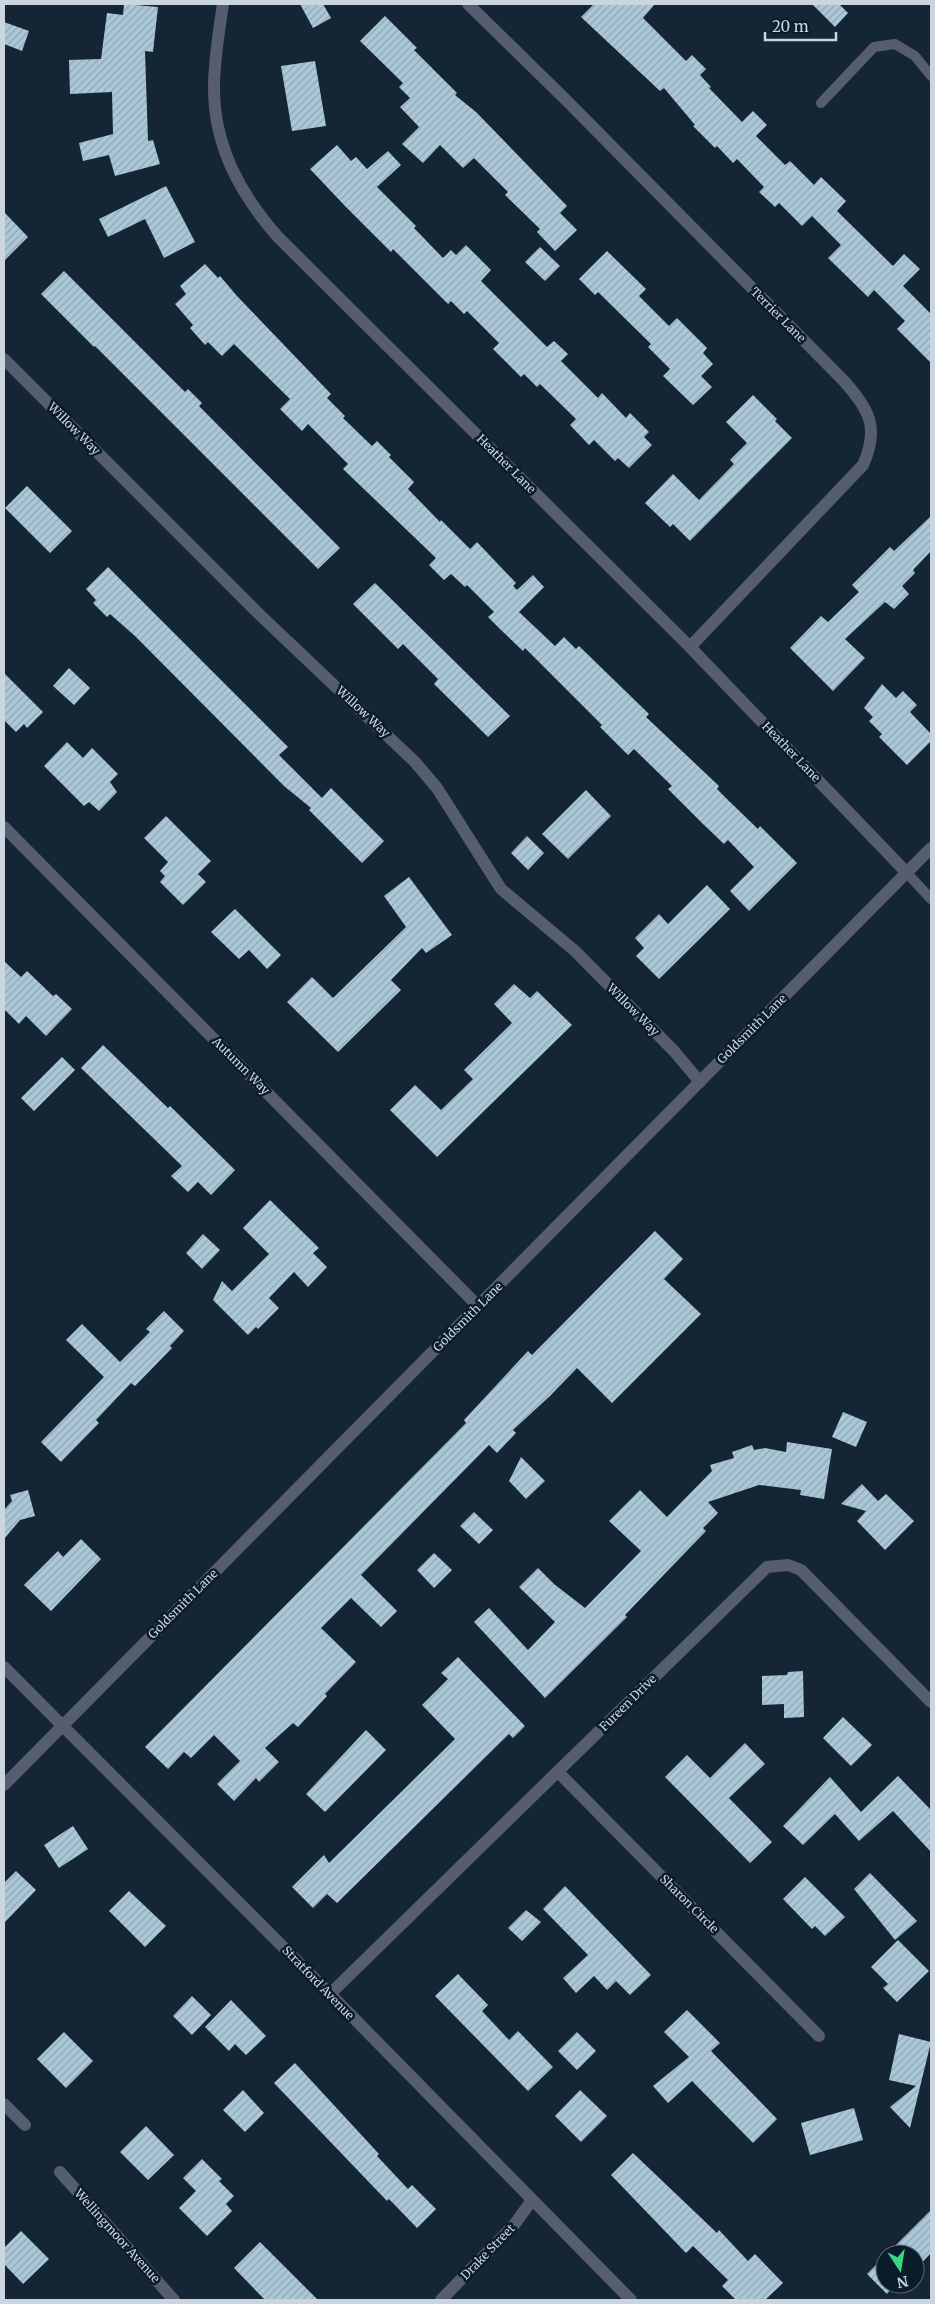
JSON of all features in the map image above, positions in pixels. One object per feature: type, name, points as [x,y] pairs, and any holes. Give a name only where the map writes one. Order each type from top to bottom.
[{"type":"street","name":"Heather Lane","points":[[223,4],[214,88],[217,117],[223,146],[232,170],[257,213],[278,237],[690,647],[907,873]]},
{"type":"street","name":"Terrier Lane","points":[[468,4],[573,107],[844,381],[863,403],[869,417],[872,431],[869,453],[863,465],[852,479],[690,647]]},
{"type":"street","name":"Willow Way","points":[[4,359],[258,613],[415,762],[437,788],[485,867],[501,889],[575,951],[674,1051],[700,1082]]},
{"type":"street","name":"Autumn Way","points":[[4,827],[478,1306]]},
{"type":"street","name":"Goldsmith Lane","points":[[4,1785],[931,848]]},
{"type":"street","name":"Fureen Drive","points":[[330,1994],[759,1573],[776,1565],[788,1565],[801,1570],[931,1702]]},
{"type":"street","name":"Stratford Avenue","points":[[4,1667],[330,1994],[630,2300]]},
{"type":"street","name":"Sharon Circle","points":[[558,1772],[819,2036]]},
{"type":"street","points":[[4,2104],[25,2125]]},
{"type":"street","name":"Wellingmoor Avenue","points":[[60,2172],[174,2300]]},
{"type":"street","name":"Drake Street","points":[[441,2300],[514,2225],[532,2200]]},
{"type":"lane","points":[[821,103],[874,47],[895,44],[915,56],[931,76]]},
{"type":"lane","points":[[907,873],[931,898]]},
{"type":"building","points":[[124,4],[158,7],[153,52],[145,51],[148,141],[153,140],[160,164],[115,176],[109,155],[83,161],[79,143],[113,134],[112,92],[70,94],[69,60],[101,59],[107,13],[123,15]]},
{"type":"building","points":[[300,4],[323,4],[331,18],[313,28]]},
{"type":"building","points":[[594,4],[655,4],[643,18],[686,61],[692,55],[706,69],[700,75],[711,87],[709,88],[742,122],[753,111],[767,125],[756,136],[785,165],[790,161],[814,185],[821,177],[846,201],[837,211],[893,266],[904,254],[920,269],[903,286],[931,314],[931,363],[897,329],[905,321],[874,290],[868,297],[828,258],[841,245],[812,216],[802,226],[779,203],[775,207],[759,192],[764,187],[737,159],[733,163],[717,146],[715,148],[693,126],[695,125],[664,88],[660,91],[581,17]]},
{"type":"building","points":[[812,4],[839,4],[848,13],[835,27]]},
{"type":"building","points":[[385,16],[417,48],[414,50],[457,93],[455,95],[476,112],[567,206],[560,213],[577,230],[555,251],[537,232],[540,229],[505,195],[508,192],[474,158],[463,168],[440,145],[423,163],[402,144],[419,127],[400,107],[410,98],[399,87],[403,83],[360,41]]},
{"type":"building","points":[[4,22],[29,31],[22,51],[4,44]]},
{"type":"building","points":[[315,61],[326,126],[292,131],[281,66]]},
{"type":"building","points":[[337,145],[351,161],[356,157],[367,169],[388,151],[401,165],[377,187],[416,226],[414,228],[443,258],[451,250],[456,255],[466,245],[491,270],[481,281],[547,347],[554,341],[568,354],[561,361],[598,398],[602,393],[626,418],[630,413],[649,432],[644,437],[652,445],[629,468],[618,458],[615,461],[594,440],[589,445],[570,425],[576,419],[540,384],[537,387],[524,374],[521,377],[493,349],[499,343],[467,311],[464,314],[451,301],[448,304],[393,249],[391,252],[310,169]]},
{"type":"building","points":[[166,186],[195,242],[164,258],[145,219],[108,237],[99,219]]},
{"type":"building","points":[[4,212],[28,237],[4,261]]},
{"type":"building","points":[[540,247],[560,266],[545,281],[525,262]]},
{"type":"building","points":[[607,251],[646,289],[639,296],[669,326],[677,318],[707,348],[703,353],[713,364],[701,376],[712,387],[693,405],[663,376],[670,369],[648,347],[651,344],[598,292],[595,295],[579,279]]},
{"type":"building","points":[[205,264],[218,278],[220,276],[331,394],[327,398],[345,416],[343,418],[372,446],[377,441],[391,455],[389,457],[414,482],[408,489],[440,522],[441,520],[470,549],[477,542],[516,583],[513,586],[517,590],[533,575],[544,587],[519,612],[555,646],[564,637],[576,649],[579,646],[649,714],[646,717],[719,786],[717,789],[730,802],[758,829],[760,826],[797,863],[749,911],[730,891],[754,867],[728,840],[724,844],[703,824],[668,789],[672,786],[634,749],[628,755],[600,727],[602,725],[525,648],[523,651],[488,617],[494,612],[467,585],[465,587],[451,574],[444,580],[429,565],[436,558],[343,469],[348,464],[308,424],[302,431],[280,409],[290,399],[234,344],[222,356],[208,342],[205,345],[190,328],[193,325],[175,304],[186,294],[180,286]]},
{"type":"building","points":[[64,271],[185,392],[188,389],[202,403],[199,406],[340,548],[318,569],[41,294]]},
{"type":"building","points":[[753,395],[777,419],[775,421],[792,438],[690,541],[673,524],[670,527],[645,503],[673,474],[699,500],[734,464],[730,460],[747,443],[726,422]]},
{"type":"building","points":[[27,486],[72,531],[50,553],[5,508]]},
{"type":"building","points":[[931,516],[931,551],[913,570],[915,573],[902,586],[909,594],[894,609],[885,602],[845,639],[865,658],[833,691],[790,648],[821,616],[828,622],[859,592],[852,585],[890,547],[894,551]]},
{"type":"building","points":[[108,567],[288,747],[279,755],[322,798],[331,788],[384,841],[362,863],[309,810],[311,808],[284,786],[135,636],[110,614],[107,617],[93,603],[96,600],[86,589]]},
{"type":"building","points":[[375,583],[510,716],[488,737],[434,684],[438,679],[403,644],[398,649],[353,604]]},
{"type":"building","points":[[69,668],[90,688],[74,705],[53,686]]},
{"type":"building","points":[[4,673],[43,712],[27,728],[24,724],[16,732],[4,720]]},
{"type":"building","points":[[882,684],[896,698],[903,691],[917,705],[910,712],[931,734],[931,741],[907,765],[879,737],[882,734],[869,721],[873,717],[864,708]]},
{"type":"building","points":[[67,742],[83,758],[92,748],[118,774],[110,782],[117,792],[99,811],[89,802],[84,806],[44,766]]},
{"type":"building","points":[[586,790],[611,816],[568,859],[542,834]]},
{"type":"building","points":[[166,816],[211,861],[198,874],[206,882],[183,905],[160,882],[165,876],[160,871],[168,862],[144,838]]},
{"type":"building","points":[[527,836],[544,853],[528,870],[511,853]]},
{"type":"building","points":[[409,877],[452,935],[426,953],[422,948],[391,980],[401,990],[338,1052],[287,1002],[312,977],[333,998],[406,927],[384,896]]},
{"type":"building","points":[[707,885],[730,909],[659,979],[636,956],[644,948],[635,938],[659,914],[668,924]]},
{"type":"building","points":[[235,909],[281,955],[267,969],[249,950],[239,959],[211,932]]},
{"type":"building","points":[[4,961],[21,977],[27,971],[53,996],[56,994],[72,1009],[46,1036],[26,1016],[19,1024],[4,1009]]},
{"type":"building","points":[[514,984],[530,998],[537,991],[572,1025],[437,1157],[390,1110],[415,1085],[441,1110],[473,1079],[464,1070],[512,1023],[494,1004]]},
{"type":"building","points":[[103,1045],[168,1108],[170,1106],[235,1170],[211,1195],[198,1182],[188,1192],[171,1176],[182,1166],[81,1068]]},
{"type":"building","points":[[62,1057],[75,1070],[34,1111],[21,1098]]},
{"type":"building","points":[[270,1200],[319,1248],[313,1253],[327,1267],[308,1287],[294,1272],[269,1298],[279,1308],[258,1329],[256,1327],[248,1335],[213,1300],[222,1281],[232,1291],[269,1254],[243,1228]]},
{"type":"building","points":[[655,1231],[683,1259],[664,1279],[701,1314],[612,1403],[577,1368],[513,1430],[516,1433],[497,1453],[489,1445],[361,1575],[397,1611],[381,1627],[351,1598],[321,1628],[356,1662],[325,1694],[327,1696],[298,1727],[293,1723],[265,1748],[279,1762],[259,1782],[256,1778],[234,1801],[217,1784],[240,1761],[214,1735],[191,1758],[184,1752],[168,1769],[145,1747],[466,1423],[464,1420],[528,1351],[532,1355]]},
{"type":"building","points":[[203,1234],[220,1250],[202,1269],[186,1253]]},
{"type":"building","points":[[164,1311],[184,1331],[170,1346],[172,1348],[135,1386],[131,1383],[96,1420],[99,1423],[61,1462],[41,1442],[104,1377],[66,1340],[82,1324],[120,1362],[150,1332],[146,1329]]},
{"type":"building","points":[[843,1412],[867,1422],[856,1447],[832,1437]]},
{"type":"building","points":[[787,1442],[832,1449],[824,1499],[800,1495],[801,1490],[759,1485],[708,1502],[718,1513],[703,1528],[706,1531],[625,1615],[627,1617],[545,1698],[474,1622],[489,1608],[528,1650],[555,1622],[519,1587],[538,1568],[554,1584],[585,1608],[641,1551],[609,1521],[640,1490],[667,1517],[712,1471],[710,1465],[734,1458],[732,1452],[752,1445],[754,1450],[765,1448],[786,1452]]},
{"type":"building","points":[[521,1457],[545,1481],[526,1499],[509,1481]]},
{"type":"building","points":[[862,1484],[878,1501],[886,1494],[914,1521],[885,1550],[857,1521],[866,1511],[841,1504]]},
{"type":"building","points":[[28,1490],[35,1516],[20,1520],[4,1539],[4,1510],[12,1501],[10,1495]]},
{"type":"building","points":[[474,1512],[493,1530],[479,1544],[460,1526]]},
{"type":"building","points":[[81,1539],[101,1559],[51,1611],[24,1585],[58,1551],[63,1557]]},
{"type":"building","points":[[434,1553],[452,1570],[434,1588],[417,1570]]},
{"type":"building","points":[[458,1657],[525,1726],[513,1738],[509,1734],[337,1903],[327,1894],[313,1908],[292,1887],[324,1855],[329,1863],[455,1739],[422,1705],[448,1679],[441,1673]]},
{"type":"building","points":[[803,1671],[804,1717],[784,1718],[784,1704],[762,1705],[762,1676],[787,1675],[788,1672]]},
{"type":"building","points":[[843,1717],[872,1745],[851,1766],[823,1738]]},
{"type":"building","points":[[366,1730],[386,1750],[325,1812],[306,1794]]},
{"type":"building","points":[[745,1743],[765,1764],[729,1798],[772,1842],[750,1863],[665,1777],[687,1755],[710,1778]]},
{"type":"building","points":[[898,1776],[931,1810],[931,1852],[893,1811],[859,1841],[835,1814],[803,1845],[783,1826],[830,1777],[861,1812]]},
{"type":"building","points":[[73,1826],[88,1849],[59,1868],[44,1845]]},
{"type":"building","points":[[16,1871],[36,1890],[4,1923],[4,1883]]},
{"type":"building","points":[[870,1873],[917,1921],[895,1940],[854,1889]]},
{"type":"building","points":[[805,1877],[845,1917],[825,1936],[815,1926],[812,1929],[783,1899]]},
{"type":"building","points":[[565,1886],[651,1975],[630,1995],[616,1981],[607,1990],[594,1976],[576,1993],[563,1978],[588,1955],[543,1909]]},
{"type":"building","points":[[129,1891],[166,1926],[145,1947],[109,1911]]},
{"type":"building","points":[[526,1910],[541,1922],[522,1941],[508,1928]]},
{"type":"building","points":[[898,1940],[929,1971],[897,2002],[883,1988],[888,1984],[871,1967]]},
{"type":"building","points":[[458,1974],[488,2005],[482,2011],[509,2040],[518,2031],[553,2067],[528,2091],[435,1996]]},
{"type":"building","points":[[192,1996],[211,2015],[192,2035],[173,2016]]},
{"type":"building","points":[[231,2000],[266,2036],[246,2055],[235,2044],[229,2051],[205,2027]]},
{"type":"building","points":[[687,2010],[720,2043],[711,2051],[777,2119],[753,2143],[692,2081],[668,2103],[653,2086],[689,2057],[664,2032]]},
{"type":"building","points":[[64,2032],[93,2061],[66,2088],[37,2059]]},
{"type":"building","points":[[577,2032],[596,2051],[577,2070],[558,2051]]},
{"type":"building","points":[[899,2034],[931,2042],[910,2128],[890,2107],[916,2086],[889,2080]]},
{"type":"building","points":[[295,2063],[379,2154],[377,2156],[408,2189],[412,2185],[436,2209],[417,2228],[389,2199],[387,2201],[274,2083]]},
{"type":"building","points":[[243,2090],[264,2113],[245,2132],[223,2110]]},
{"type":"building","points":[[580,2090],[607,2116],[581,2142],[555,2116]]},
{"type":"building","points":[[854,2108],[863,2140],[810,2155],[801,2123]]},
{"type":"building","points":[[146,2126],[174,2155],[148,2180],[120,2152]]},
{"type":"building","points":[[633,2153],[717,2233],[719,2230],[748,2261],[755,2254],[783,2283],[765,2300],[736,2300],[722,2286],[728,2280],[693,2246],[686,2253],[611,2175]]},
{"type":"building","points":[[202,2159],[222,2179],[219,2181],[234,2196],[226,2204],[232,2211],[207,2236],[179,2208],[196,2191],[183,2178]]},
{"type":"building","points":[[931,2210],[931,2253],[925,2259],[925,2244],[897,2244]]},
{"type":"building","points":[[21,2231],[49,2259],[23,2284],[4,2264],[4,2248]]},
{"type":"building","points":[[260,2242],[318,2300],[265,2300],[234,2268]]},
{"type":"building","points":[[875,2266],[875,2282],[867,2274]]}]
